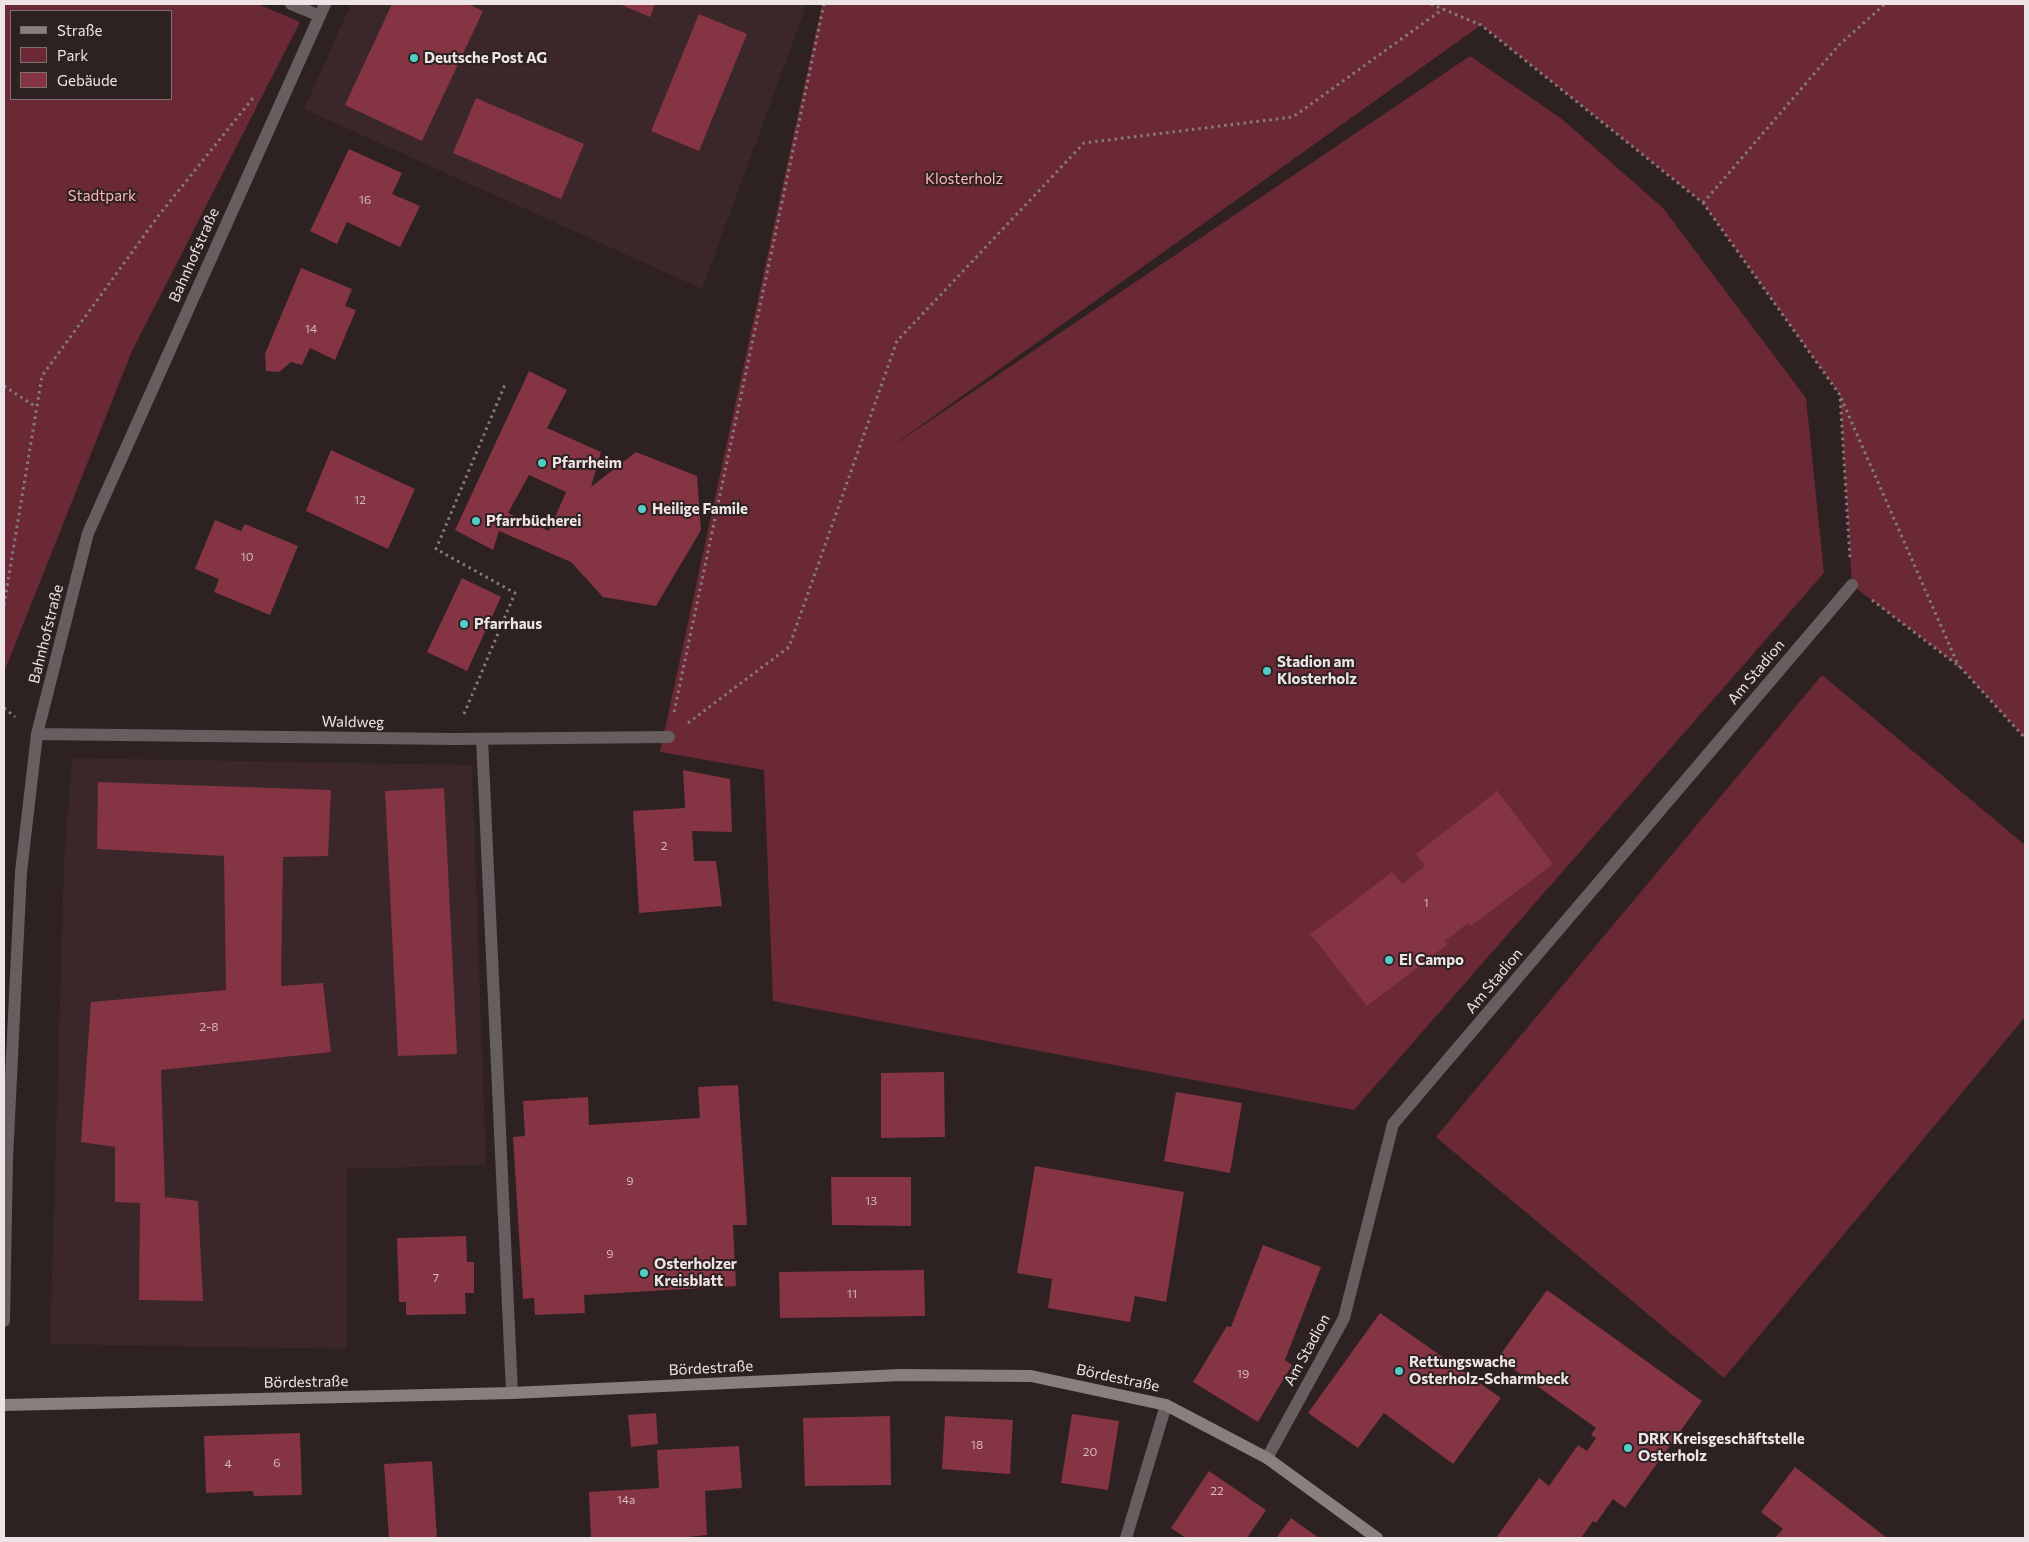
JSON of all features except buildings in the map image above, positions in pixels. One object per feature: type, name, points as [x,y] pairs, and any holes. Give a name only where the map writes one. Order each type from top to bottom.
[{"type":"street","points":[[291,4],[320,16]]},
{"type":"street","name":"Bahnhofstraße","points":[[4,1321],[7,1159],[21,872],[38,734],[88,533],[326,4]]},
{"type":"street","name":"Am Stadion","points":[[1267,1458],[1344,1318],[1393,1124],[1852,585]]},
{"type":"street","name":"Waldweg","points":[[38,734],[454,739],[669,737]]},
{"type":"street","points":[[482,739],[512,1393]]},
{"type":"street","name":"Bördestraße","points":[[4,1405],[512,1393],[902,1376],[1031,1376],[1166,1405],[1267,1458],[1377,1538]]},
{"type":"street","points":[[1126,1538],[1166,1405]]},
{"type":"path","points":[[669,737],[824,4]]},
{"type":"path","points":[[1431,4],[1481,25],[1703,204],[1840,395],[1960,667]]},
{"type":"path","points":[[1703,204],[1839,45],[1885,4]]},
{"type":"path","points":[[669,737],[789,647],[897,341],[1084,143],[1293,117],[1443,8]]},
{"type":"path","points":[[4,604],[42,376],[159,215],[258,93]]},
{"type":"path","points":[[454,739],[515,593],[436,549],[506,382]]},
{"type":"path","points":[[4,386],[36,407]]},
{"type":"path","points":[[1840,395],[1852,585],[1960,667],[2025,738]]},
{"type":"shaded area","name":"Deutsche Post AG","points":[[351,4],[807,4],[702,289],[304,109]]},
{"type":"shaded area","points":[[72,758],[472,765],[486,1165],[347,1169],[347,1349],[50,1344],[64,862]]},
{"type":"green space","name":"Stadtpark","points":[[4,4],[258,4],[300,22],[132,351],[4,672]]},
{"type":"green space","name":"Stadion am Klosterholz","points":[[822,4],[2025,4],[2025,738],[1960,667],[1852,585],[1840,395],[1703,203],[1481,25],[888,449],[1470,56],[1562,119],[1663,208],[1806,398],[1824,573],[1354,1110],[773,1001],[764,770],[660,752]]},
{"type":"green space","points":[[1822,675],[2025,845],[2025,1017],[1724,1378],[1436,1137]]},
{"type":"place","name":"Deutsche Post AG","points":[[414,58]]},
{"type":"place","name":"Pfarrheim","points":[[542,463]]},
{"type":"place","name":"Heilige Famile","points":[[642,509]]},
{"type":"place","name":"Pfarrbücherei","points":[[476,521]]},
{"type":"place","name":"Pfarrhaus","points":[[464,624]]},
{"type":"place","name":"Stadion am Klosterholz","points":[[1267,671]]},
{"type":"place","name":"El Campo","points":[[1389,960]]},
{"type":"place","name":"Osterholzer Kreisblatt","points":[[644,1273]]},
{"type":"place","name":"Rettungswache Osterholz-Scharmbeck","points":[[1399,1371]]},
{"type":"place","name":"DRK Kreisgeschäftstelle Osterholz","points":[[1628,1448]]},
{"type":"park label","name":"Klosterholz","points":[[964,179]]}]
